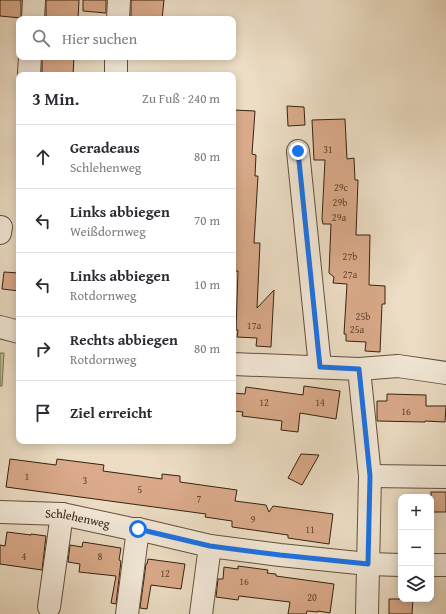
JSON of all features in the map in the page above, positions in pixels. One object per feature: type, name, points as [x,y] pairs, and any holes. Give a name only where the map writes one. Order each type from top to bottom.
[{"type":"street","points":[[33,16],[34,0]]},
{"type":"street","points":[[118,16],[119,0]]},
{"type":"street","points":[[29,72],[30,60]]},
{"type":"street","points":[[116,60],[116,72]]},
{"type":"street","points":[[298,151],[320,367]]},
{"type":"street","points":[[0,327],[16,331]]},
{"type":"street","points":[[236,364],[359,369],[398,366],[446,373]]},
{"type":"street","points":[[359,369],[370,476],[367,614]]},
{"type":"street","points":[[370,476],[446,477]]},
{"type":"street","name":"Schlehenweg","points":[[0,512],[62,514],[138,529],[210,546],[368,564],[398,565]]},
{"type":"street","points":[[49,607],[62,514]]},
{"type":"street","points":[[127,614],[138,529]]},
{"type":"street","points":[[201,614],[210,546]]},
{"type":"street","points":[[434,565],[446,565]]},
{"type":"green space","points":[[0,353],[4,353],[2,386],[0,386]]},
{"type":"building","points":[[0,0],[21,0],[21,16],[16,16],[16,18],[0,16]]},
{"type":"building","points":[[46,0],[79,0],[78,16],[46,16]]},
{"type":"building","points":[[83,0],[106,0],[106,13],[83,11]]},
{"type":"building","points":[[131,0],[164,0],[162,16],[131,16]]},
{"type":"building","points":[[42,60],[74,60],[73,72],[42,72]]},
{"type":"building","points":[[287,106],[304,107],[305,125],[288,126]]},
{"type":"building","points":[[236,110],[255,111],[252,154],[256,155],[255,176],[258,176],[254,243],[260,243],[257,308],[274,290],[271,347],[256,346],[257,338],[237,337],[238,271],[236,271]]},
{"type":"building","points":[[345,119],[347,159],[354,158],[355,180],[358,180],[356,235],[370,235],[369,285],[385,286],[385,304],[382,304],[380,352],[365,351],[366,342],[346,341],[346,334],[344,334],[347,284],[333,283],[334,277],[329,273],[331,224],[323,224],[322,219],[325,160],[314,160],[312,120]]},
{"type":"building","points":[[4,272],[16,273],[16,291],[2,289]]},
{"type":"building","points":[[304,386],[340,391],[336,419],[300,413],[298,432],[281,430],[282,421],[242,416],[243,412],[236,411],[236,393],[245,394],[246,387],[303,395]]},
{"type":"building","points":[[387,394],[426,395],[426,406],[446,406],[445,422],[377,421],[377,401],[387,401]]},
{"type":"building","points":[[301,454],[319,455],[302,485],[288,478]]},
{"type":"building","points":[[10,459],[56,465],[57,459],[104,465],[103,471],[162,479],[162,474],[180,476],[180,482],[237,490],[235,501],[266,505],[269,512],[273,506],[333,514],[329,544],[288,538],[288,535],[232,527],[232,521],[205,517],[206,514],[6,487]]},
{"type":"building","points":[[431,492],[446,492],[446,512],[434,512],[434,494],[431,494]]},
{"type":"building","points":[[7,532],[46,536],[42,570],[0,564],[0,545],[5,546]]},
{"type":"building","points":[[83,542],[121,548],[116,604],[111,603],[116,576],[79,572],[80,564],[68,562],[70,545],[82,547]]},
{"type":"building","points":[[148,559],[185,564],[181,589],[151,585],[147,609],[140,608]]},
{"type":"building","points":[[238,566],[268,570],[267,573],[276,574],[276,576],[334,584],[330,613],[307,611],[306,614],[288,614],[290,602],[239,596],[238,600],[216,597],[218,579],[223,579],[224,567],[238,569]]},
{"type":"building","points":[[389,599],[398,599],[398,602],[413,602],[412,614],[389,614]]},
{"type":"route","points":[[138,529],[210,546],[368,564],[370,476],[359,369],[320,367],[298,151]]}]
